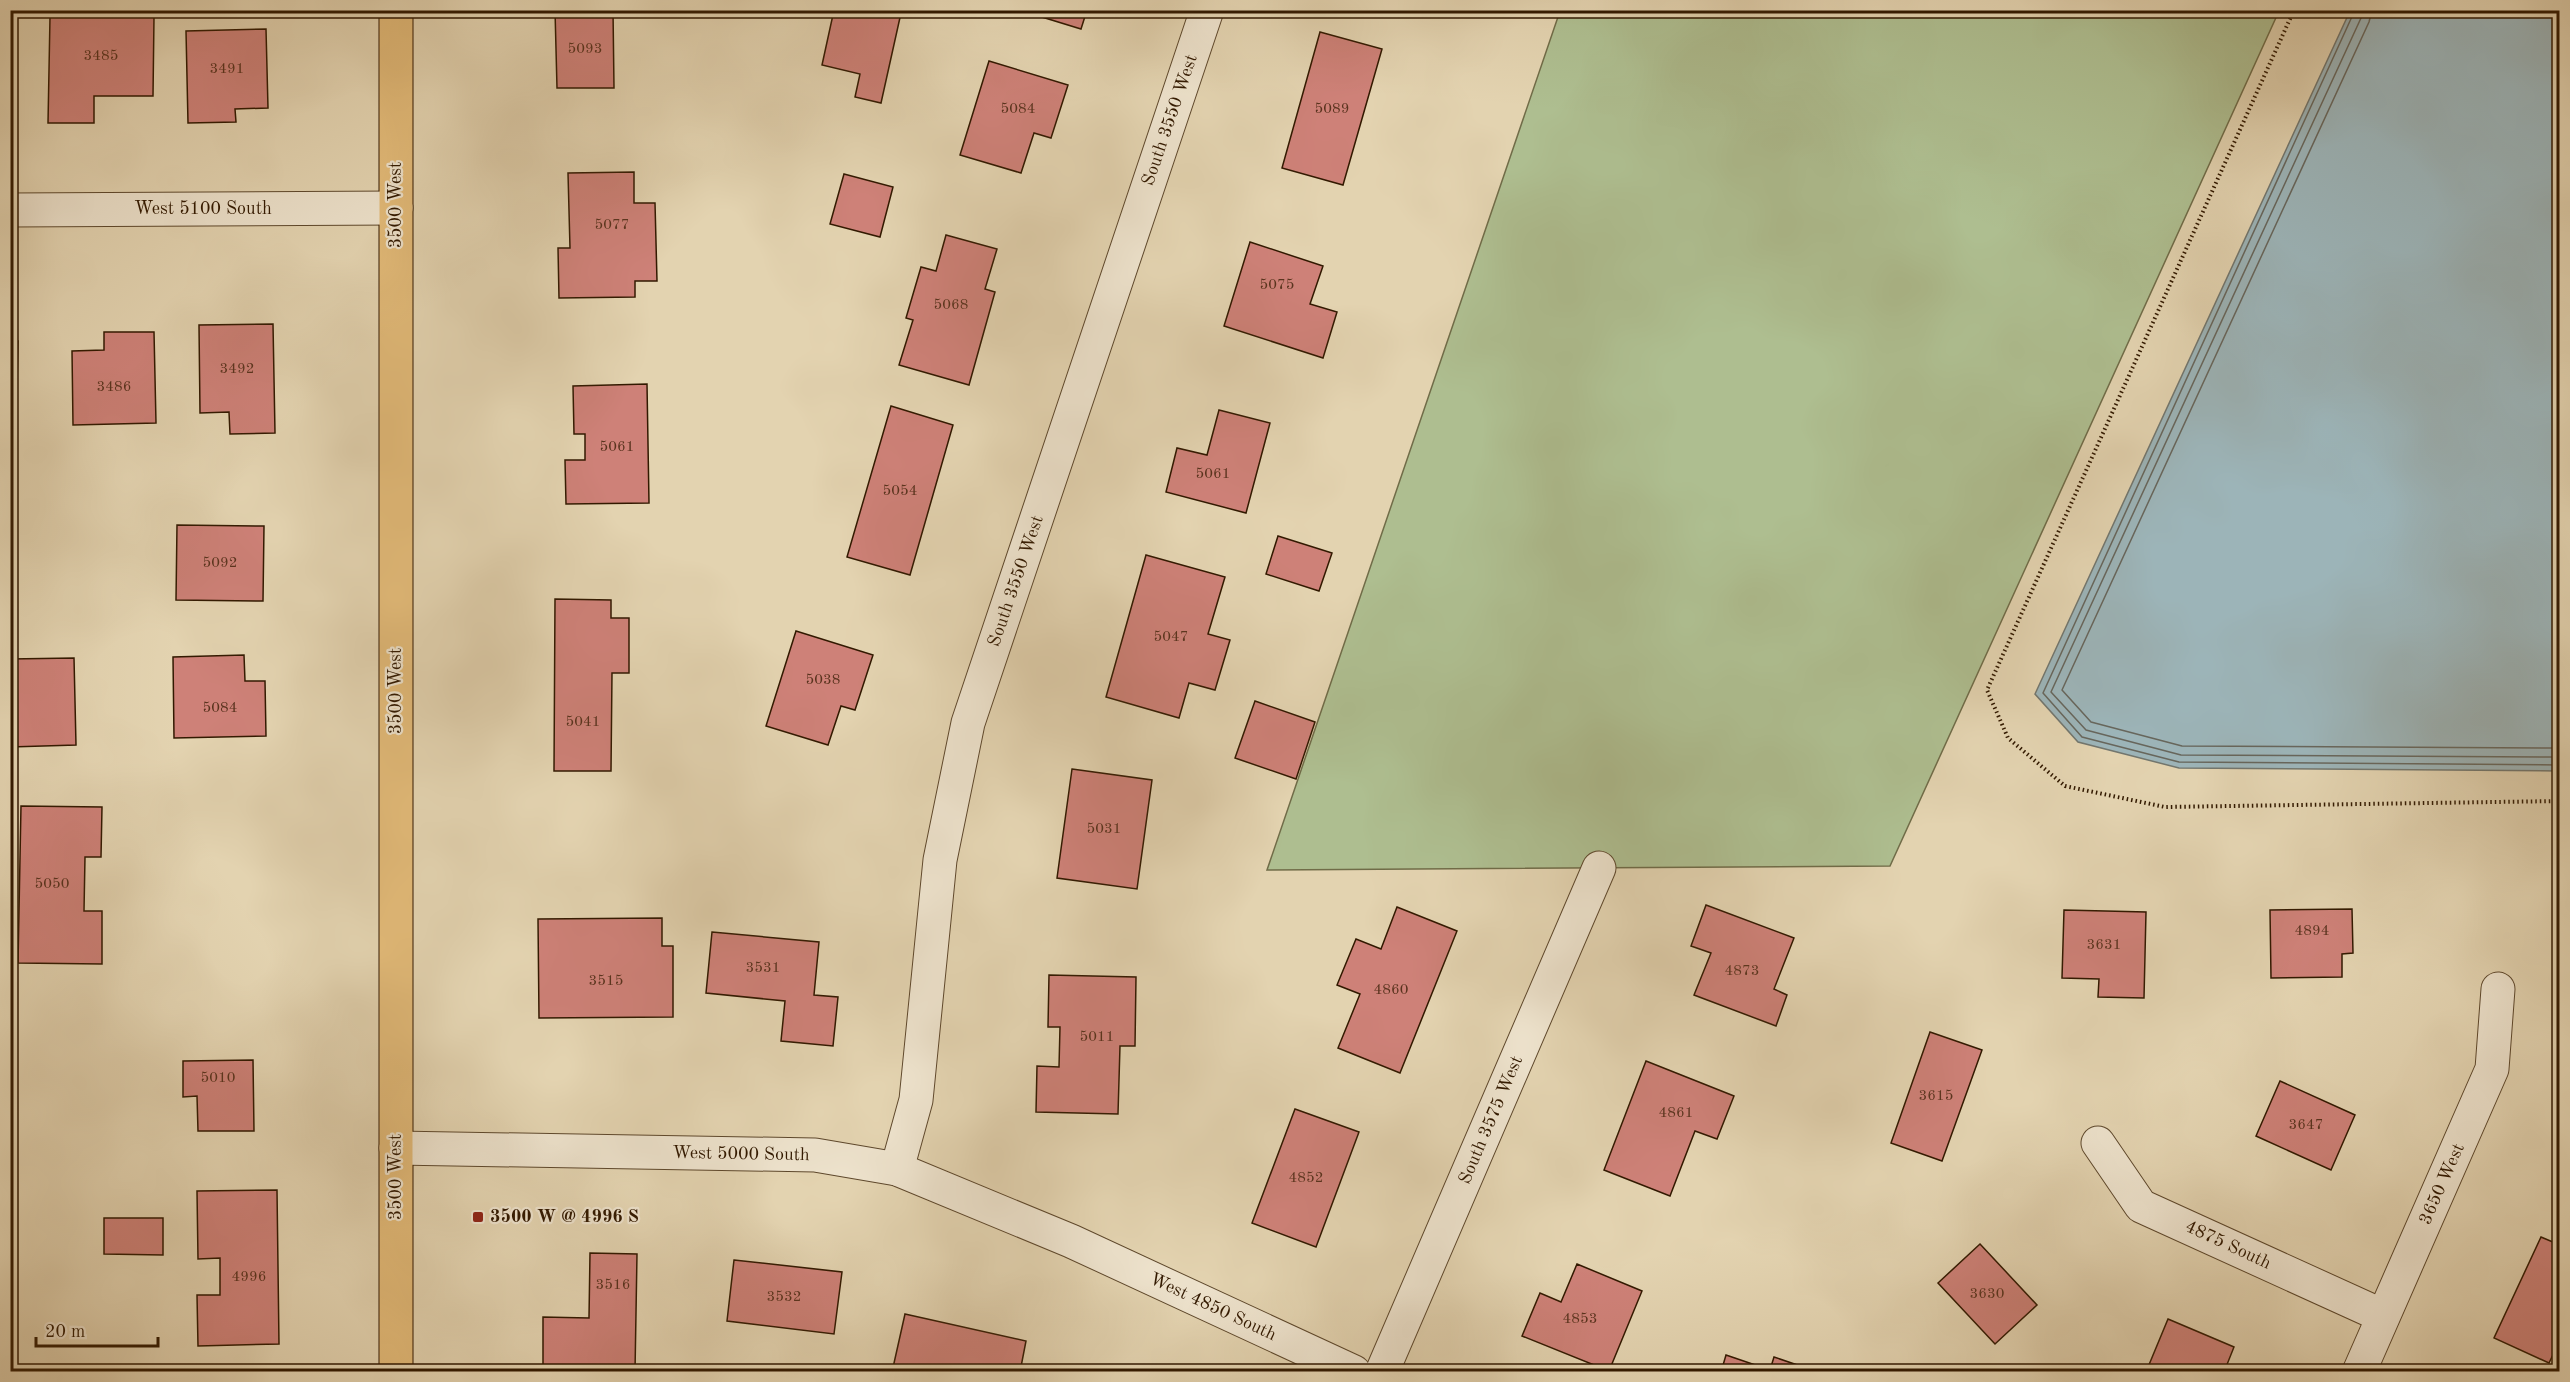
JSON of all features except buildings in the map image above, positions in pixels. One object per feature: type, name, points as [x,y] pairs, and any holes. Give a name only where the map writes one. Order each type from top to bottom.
[{"type":"main road","name":"3500 West","points":[[396,10],[396,1371]]},
{"type":"street","name":"South 3550 West","points":[[897,1169],[916,1100],[940,860],[968,723],[1207,10]]},
{"type":"street","name":"West 5100 South","points":[[10,210],[396,208]]},
{"type":"street","name":"South 3575 West","points":[[1382,1371],[1599,868]]},
{"type":"street","name":"3650 West","points":[[2359,1371],[2492,1069],[2498,989]]},
{"type":"street","name":"4875 South","points":[[2098,1143],[2141,1206],[2383,1316]]},
{"type":"street","name":"West 5000 South","points":[[396,1148],[815,1155],[897,1169],[1071,1241]]},
{"type":"street","name":"West 4850 South","points":[[1071,1241],[1354,1371]]},
{"type":"path","points":[[2294,10],[1987,690],[2008,738],[2065,786],[2165,807],[2559,801]]},
{"type":"green space","points":[[1560,11],[2279,11],[1890,866],[1267,870]]},
{"type":"water","points":[[2350,11],[2559,11],[2559,771],[2179,768],[2078,742],[2035,694]]},
{"type":"place","name":"3500 W @ 4996 S","points":[[478,1217]]}]
